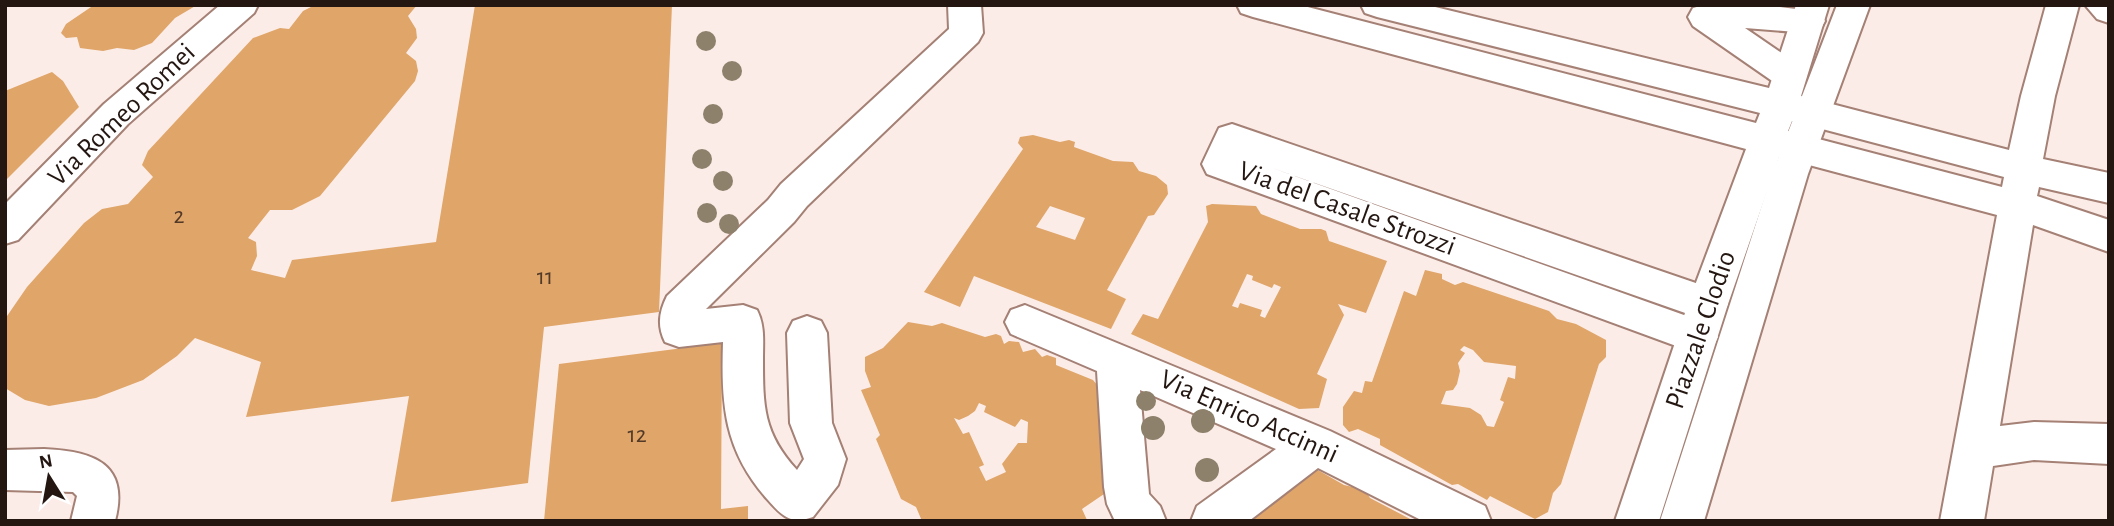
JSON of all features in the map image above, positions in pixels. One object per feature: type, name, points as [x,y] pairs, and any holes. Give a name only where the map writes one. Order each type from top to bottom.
[{"type":"main road","name":"Via Romeo Romei","points":[[5,229],[116,114],[242,5]]},
{"type":"main road","points":[[807,332],[811,423],[825,459],[823,471],[797,502],[758,454],[751,439],[745,408],[743,321],[679,330],[681,308],[781,211],[794,195],[966,33],[964,5]]},
{"type":"main road","points":[[1254,5],[1790,117],[2109,188]]},
{"type":"main road","points":[[1377,5],[1790,117],[2017,206],[2109,236]]},
{"type":"main road","name":"Piazzale Clodio","points":[[1637,521],[1703,320],[1790,117],[1854,5]]},
{"type":"main road","points":[[1962,521],[2038,96],[2063,5]]},
{"type":"main road","points":[[2101,5],[2109,11]]},
{"type":"main road","points":[[1790,117],[1705,17],[1810,13]]},
{"type":"main road","name":"Piazzale Clodio","points":[[1682,521],[1790,174],[1790,117],[1810,13]]},
{"type":"main road","name":"Via del Casale Strozzi","points":[[1232,138],[1703,320],[1220,164],[1232,138]]},
{"type":"main road","name":"Via Enrico Accinni","points":[[1025,322],[1315,444],[1469,521]]},
{"type":"main road","points":[[1117,360],[1128,496],[1135,513],[1144,521]]},
{"type":"main road","points":[[1973,449],[2034,441],[2109,444]]},
{"type":"main road","points":[[1213,521],[1315,444]]},
{"type":"main road","points":[[5,470],[78,473],[92,478],[99,495],[93,521]]},
{"type":"building","points":[[94,5],[197,5],[175,18],[152,43],[134,50],[117,48],[103,51],[80,48],[77,37],[66,38],[61,33],[66,24]]},
{"type":"building","points":[[315,5],[417,5],[408,16],[416,29],[417,38],[406,53],[416,61],[418,71],[415,81],[320,196],[292,210],[270,210],[248,238],[256,242],[257,256],[251,270],[285,278],[292,260],[436,242],[475,5],[672,5],[659,312],[544,327],[528,483],[391,502],[409,396],[246,417],[261,362],[195,338],[177,356],[143,380],[96,398],[49,406],[25,400],[5,388],[5,319],[27,287],[84,223],[102,209],[128,204],[153,177],[142,165],[148,151],[253,38],[280,28],[289,29],[303,11]]},
{"type":"building","points":[[52,72],[63,81],[79,107],[5,181],[5,91]]},
{"type":"building","points":[[1033,135],[1060,142],[1069,140],[1075,142],[1074,147],[1113,161],[1133,162],[1139,171],[1156,176],[1167,185],[1168,194],[1154,215],[1148,216],[1107,290],[1126,299],[1111,329],[974,276],[960,307],[924,292],[1023,149],[1018,143],[1020,137]],"holes":[[[1050,206],[1085,218],[1075,240],[1036,227]]]},
{"type":"building","points":[[1206,206],[1256,206],[1261,214],[1300,229],[1321,229],[1326,231],[1329,241],[1387,261],[1366,313],[1338,304],[1344,315],[1317,374],[1327,379],[1319,408],[1299,409],[1131,334],[1143,314],[1158,319],[1208,222]],"holes":[[[1247,274],[1253,276],[1252,280],[1272,288],[1274,284],[1281,287],[1265,318],[1260,316],[1262,310],[1240,303],[1238,308],[1232,306]]]},
{"type":"building","points":[[1425,270],[1442,274],[1442,279],[1455,285],[1463,282],[1549,311],[1557,319],[1576,324],[1606,340],[1606,357],[1599,364],[1561,484],[1553,493],[1548,512],[1535,519],[1490,496],[1487,500],[1458,484],[1452,485],[1380,445],[1380,439],[1358,429],[1349,432],[1343,425],[1343,407],[1354,391],[1362,393],[1365,381],[1372,382],[1404,291],[1416,296]],"holes":[[[1464,346],[1473,350],[1484,362],[1516,366],[1515,379],[1508,377],[1500,400],[1504,402],[1494,427],[1487,426],[1481,415],[1470,408],[1441,404],[1446,391],[1453,390],[1457,384],[1460,371],[1458,363],[1465,353],[1460,350]]]},
{"type":"building","points":[[908,322],[932,326],[942,323],[985,337],[996,334],[1001,336],[1004,344],[1009,341],[1019,342],[1023,352],[1035,349],[1042,357],[1047,355],[1056,358],[1056,365],[1093,380],[1098,386],[1104,494],[1082,509],[1087,520],[922,521],[916,507],[901,499],[876,439],[880,435],[861,390],[871,387],[865,371],[865,357],[883,348]],"holes":[[[979,403],[986,406],[984,412],[1015,427],[1021,419],[1028,422],[1027,443],[1018,443],[1002,464],[1006,472],[986,481],[979,467],[984,465],[969,432],[963,434],[954,418],[959,420],[968,416],[975,411]]]},
{"type":"building","points":[[722,343],[721,509],[748,506],[748,521],[544,521],[559,364]]},
{"type":"building","points":[[1316,469],[1344,485],[1365,490],[1370,498],[1414,521],[1241,521]]}]
